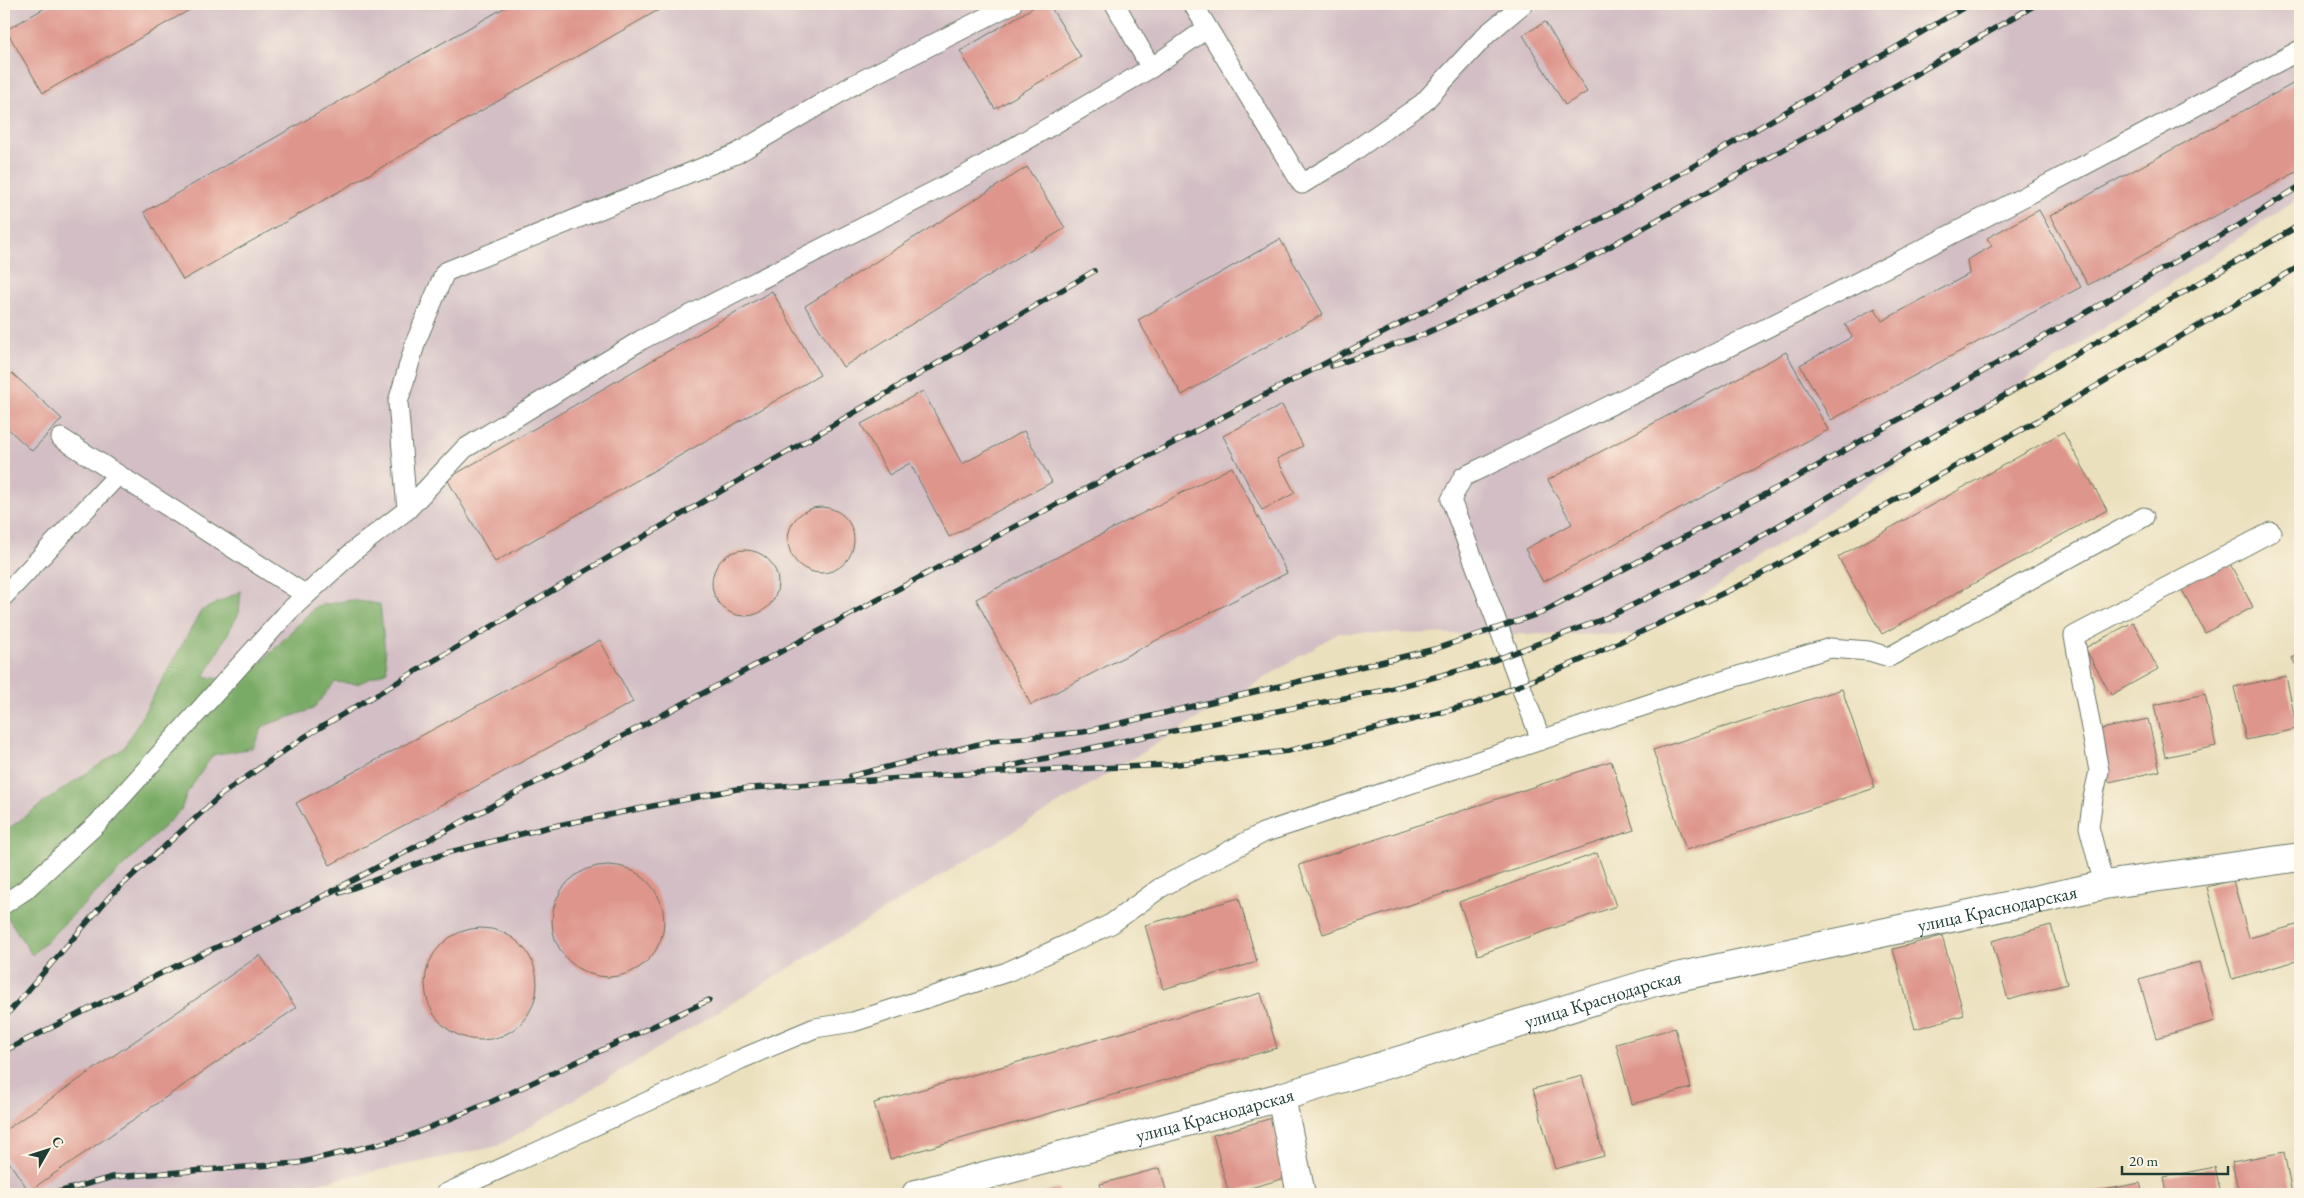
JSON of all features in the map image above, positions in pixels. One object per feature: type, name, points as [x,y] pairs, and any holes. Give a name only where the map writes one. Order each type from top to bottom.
[{"type":"street","name":"улица Краснодарская","points":[[916,1194],[1281,1097],[1654,982],[2104,885],[2300,857]]},
{"type":"street","points":[[1281,1097],[1301,1194]]},
{"type":"lane","points":[[407,510],[398,402],[416,341],[445,272],[736,154],[853,85],[1012,4]]},
{"type":"lane","points":[[1115,4],[1151,68]]},
{"type":"lane","points":[[1193,4],[1206,29],[1302,184],[1341,160],[1423,103],[1487,34],[1523,4]]},
{"type":"lane","points":[[4,904],[25,890],[97,824],[289,611],[356,549],[407,510],[464,449],[641,340],[966,175],[1151,68],[1206,29]]},
{"type":"lane","points":[[1541,740],[1451,500],[1463,477],[1709,358],[2161,126],[2300,50]]},
{"type":"lane","points":[[61,438],[306,595]]},
{"type":"lane","points":[[4,596],[118,475]]},
{"type":"lane","points":[[446,1194],[741,1059],[815,1028],[853,1022],[1007,972],[1111,924],[1160,888],[1262,833],[1673,696],[1830,648],[1869,651],[1889,657],[2144,517]]},
{"type":"lane","points":[[2104,885],[2089,827],[2099,771],[2074,636],[2271,532]]},
{"type":"shaded area","points":[[4,4],[2300,4],[2300,197],[1644,635],[1338,633],[498,1146],[263,1194],[4,1194]]},
{"type":"green space","points":[[241,591],[239,613],[204,677],[243,681],[316,606],[351,600],[380,604],[387,671],[357,684],[335,682],[313,709],[263,726],[253,748],[213,755],[187,793],[181,810],[32,955],[8,918],[4,921],[4,832],[47,800],[124,748],[201,611]]},
{"type":"building","points":[[52,4],[200,4],[43,93],[6,30]]},
{"type":"building","points":[[511,4],[669,4],[183,280],[144,212]]},
{"type":"building","points":[[1039,4],[1049,4],[1081,57],[995,109],[960,51]]},
{"type":"building","points":[[1545,22],[1587,92],[1565,105],[1523,35]]},
{"type":"building","points":[[2300,80],[2300,170],[2088,285],[2050,216]]},
{"type":"building","points":[[1027,167],[1065,228],[843,367],[805,306]]},
{"type":"building","points":[[2039,210],[2081,287],[1831,420],[1800,365],[1852,337],[1845,324],[1875,308],[1882,321],[1969,274],[1967,260],[1992,246],[1987,238]]},
{"type":"building","points":[[1280,239],[1323,314],[1182,395],[1138,320]]},
{"type":"building","points":[[772,291],[820,375],[495,562],[447,479]]},
{"type":"building","points":[[1786,352],[1828,430],[1543,582],[1525,549],[1572,524],[1548,480]]},
{"type":"building","points":[[12,373],[62,419],[32,451],[4,425],[4,381]]},
{"type":"building","points":[[923,391],[962,464],[1024,431],[1052,482],[949,537],[910,463],[889,475],[861,424]]},
{"type":"building","points":[[1282,405],[1303,446],[1277,459],[1295,493],[1262,510],[1223,436]]},
{"type":"building","points":[[2063,432],[2107,510],[1882,634],[1838,557]]},
{"type":"building","points":[[1232,467],[1287,573],[1031,705],[976,599]]},
{"type":"building","points":[[821,507],[834,510],[844,517],[851,527],[854,540],[851,553],[844,563],[834,570],[821,573],[808,570],[798,563],[791,553],[788,540],[791,527],[798,517],[808,510]]},
{"type":"building","points":[[745,550],[758,553],[768,560],[775,570],[778,583],[775,596],[768,606],[758,613],[745,616],[732,613],[722,606],[715,596],[712,583],[715,570],[722,560],[732,553]]},
{"type":"building","points":[[2228,560],[2253,607],[2205,633],[2180,586]]},
{"type":"building","points":[[2133,622],[2158,669],[2111,695],[2085,648]]},
{"type":"building","points":[[600,640],[633,702],[330,865],[296,803]]},
{"type":"building","points":[[2300,654],[2300,674],[2292,658]]},
{"type":"building","points":[[2286,676],[2297,729],[2246,740],[2234,687]]},
{"type":"building","points":[[1842,689],[1875,788],[1686,850],[1653,750]]},
{"type":"building","points":[[2205,694],[2216,746],[2165,757],[2154,705]]},
{"type":"building","points":[[2148,719],[2160,771],[2109,782],[2097,730]]},
{"type":"building","points":[[1611,761],[1634,830],[1323,934],[1299,865]]},
{"type":"building","points":[[1597,853],[1616,906],[1478,955],[1459,902]]},
{"type":"building","points":[[608,865],[629,869],[648,881],[660,900],[664,921],[660,942],[648,961],[629,973],[608,977],[587,973],[568,961],[556,942],[552,921],[556,900],[568,881],[587,869]]},
{"type":"building","points":[[2233,880],[2249,938],[2300,924],[2300,960],[2232,979],[2207,887]]},
{"type":"building","points":[[1239,898],[1257,962],[1163,989],[1145,925]]},
{"type":"building","points":[[2051,925],[2067,984],[2008,1000],[1992,941]]},
{"type":"building","points":[[481,928],[502,932],[521,944],[533,963],[537,984],[533,1005],[521,1024],[502,1036],[481,1040],[460,1036],[441,1024],[429,1005],[425,984],[429,963],[441,944],[460,932]]},
{"type":"building","points":[[1942,936],[1964,1015],[1915,1029],[1893,949]]},
{"type":"building","points":[[260,955],[296,1008],[29,1191],[4,1155],[4,1131]]},
{"type":"building","points":[[2199,962],[2215,1021],[2156,1038],[2139,979]]},
{"type":"building","points":[[1261,993],[1277,1048],[890,1159],[874,1103]]},
{"type":"building","points":[[1675,1028],[1691,1088],[1632,1104],[1616,1044]]},
{"type":"building","points":[[1582,1076],[1604,1156],[1555,1169],[1533,1089]]},
{"type":"building","points":[[1272,1118],[1289,1177],[1229,1194],[1213,1135]]},
{"type":"building","points":[[2284,1152],[2292,1194],[2239,1194],[2232,1162]]},
{"type":"building","points":[[2215,1167],[2221,1194],[2167,1194],[2164,1177]]},
{"type":"building","points":[[1160,1168],[1167,1194],[1103,1194],[1100,1184]]},
{"type":"building","points":[[2140,1183],[2143,1194],[2087,1194],[2087,1193]]},
{"type":"building","points":[[1058,1188],[1060,1194],[1038,1194]]},
{"type":"railway","points":[[4,1051],[176,966],[297,910],[1059,503],[1632,202],[1970,4]]},
{"type":"railway","points":[[1332,366],[1422,335],[1582,262],[1829,124],[2037,4]]},
{"type":"railway","points":[[851,776],[991,741],[1083,732],[1284,685],[1435,649],[1541,613],[1805,473],[2236,227],[2300,186]]},
{"type":"railway","points":[[1006,767],[1137,738],[1386,690],[1484,664],[1606,618],[1688,578],[2300,225]]},
{"type":"railway","points":[[340,893],[446,853],[549,827],[737,789],[978,773],[1169,765],[1288,751],[1474,704],[1579,661],[1747,582],[2037,421],[2300,266]]},
{"type":"railway","points":[[4,1018],[111,895],[222,794],[306,736],[1094,271]]},
{"type":"railway","points":[[51,1194],[113,1177],[298,1163],[404,1138],[493,1101],[709,1000]]}]
